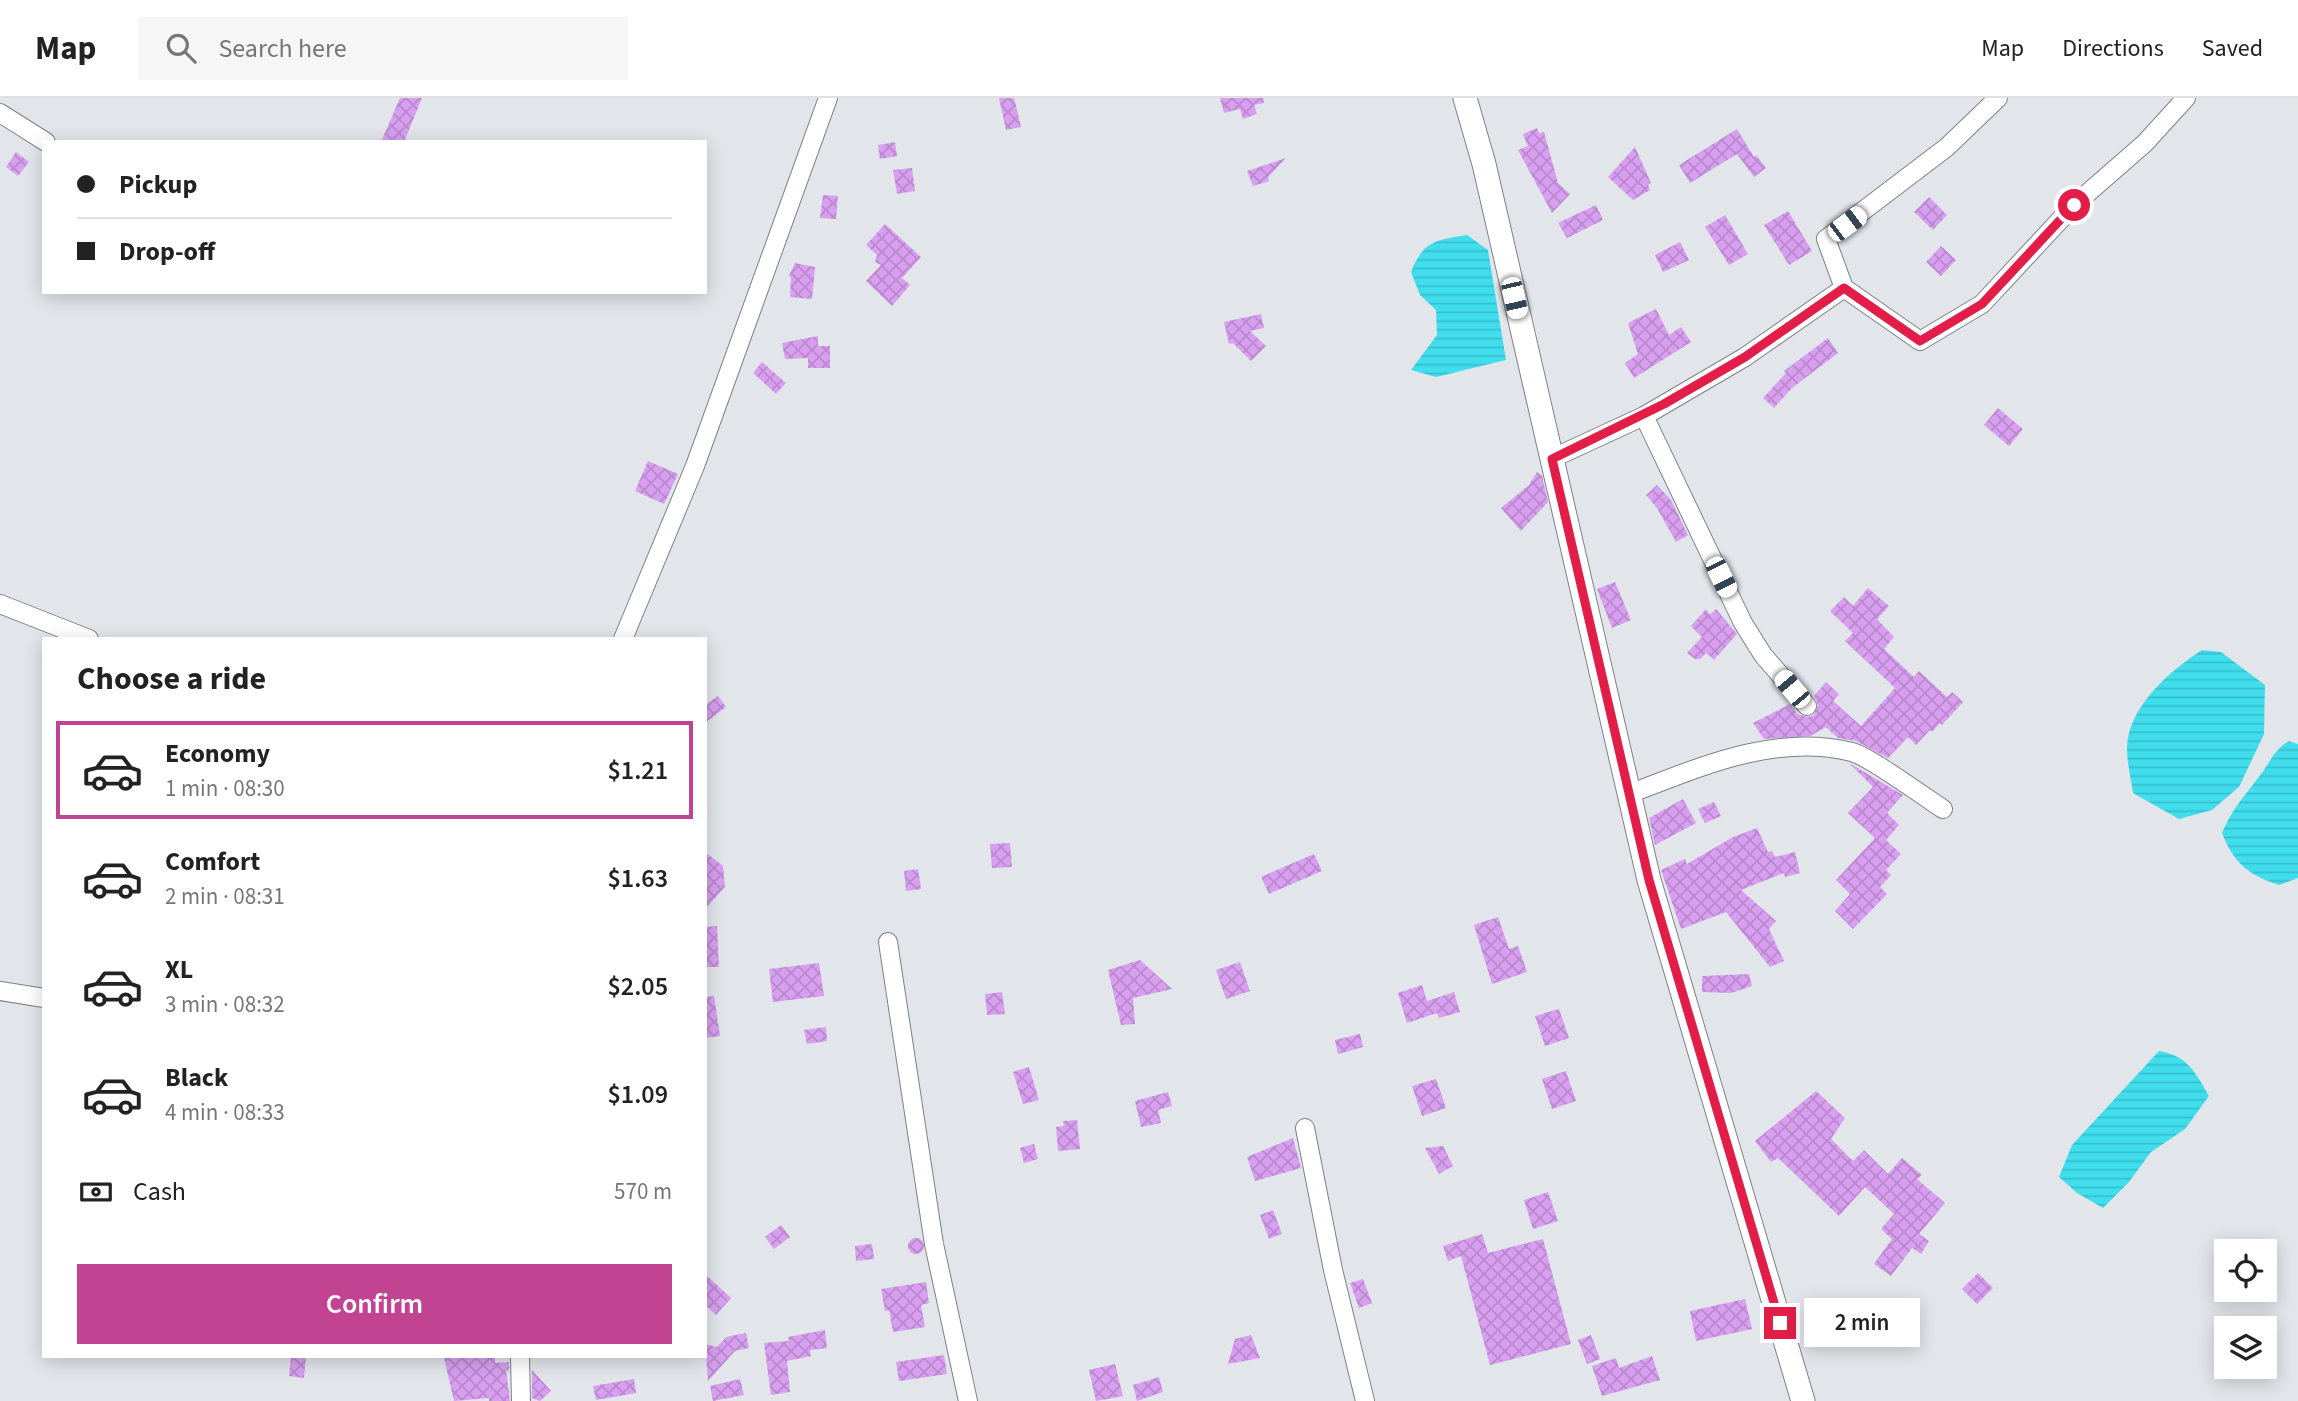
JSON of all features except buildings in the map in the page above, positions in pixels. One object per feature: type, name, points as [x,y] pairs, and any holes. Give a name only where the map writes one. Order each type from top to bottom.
[{"type":"street","points":[[624,637],[695,467],[828,98]]},
{"type":"street","points":[[1465,98],[1483,164],[1649,880],[1803,1401]]},
{"type":"street","points":[[1998,98],[1947,147],[1826,239],[1844,288],[1920,341],[1982,304],[2074,205],[2145,143],[2186,98]]},
{"type":"street","points":[[0,113],[43,140]]},
{"type":"street","points":[[1552,459],[1644,416],[1745,357],[1844,288]]},
{"type":"street","points":[[1644,416],[1742,623],[1763,655],[1807,706]]},
{"type":"street","points":[[0,604],[84,637]]},
{"type":"street","points":[[1629,794],[1724,758],[1797,745],[1854,753],[1942,809]]},
{"type":"street","points":[[888,942],[934,1244],[968,1401]]},
{"type":"street","points":[[0,991],[42,998]]},
{"type":"street","points":[[1306,1128],[1336,1283],[1365,1401]]},
{"type":"street","points":[[520,1358],[521,1401]]},
{"type":"water","points":[[1467,235],[1488,250],[1506,360],[1436,377],[1411,370],[1437,335],[1436,310],[1420,295],[1411,272],[1420,254],[1432,244]]},
{"type":"water","points":[[2202,650],[2221,652],[2265,685],[2264,734],[2239,787],[2212,810],[2179,819],[2133,793],[2127,754],[2129,734],[2134,719],[2153,691],[2177,668]]},
{"type":"water","points":[[2289,741],[2298,744],[2298,878],[2279,885],[2244,867],[2232,853],[2222,833],[2230,816],[2276,752]]},
{"type":"water","points":[[2159,1051],[2169,1053],[2190,1066],[2209,1096],[2185,1129],[2151,1152],[2129,1182],[2103,1208],[2077,1193],[2059,1177],[2072,1145]]},
{"type":"route","points":[[1780,1323],[1649,880],[1552,459],[1644,416],[1745,357],[1844,288],[1920,341],[1982,304],[2074,205]]}]
